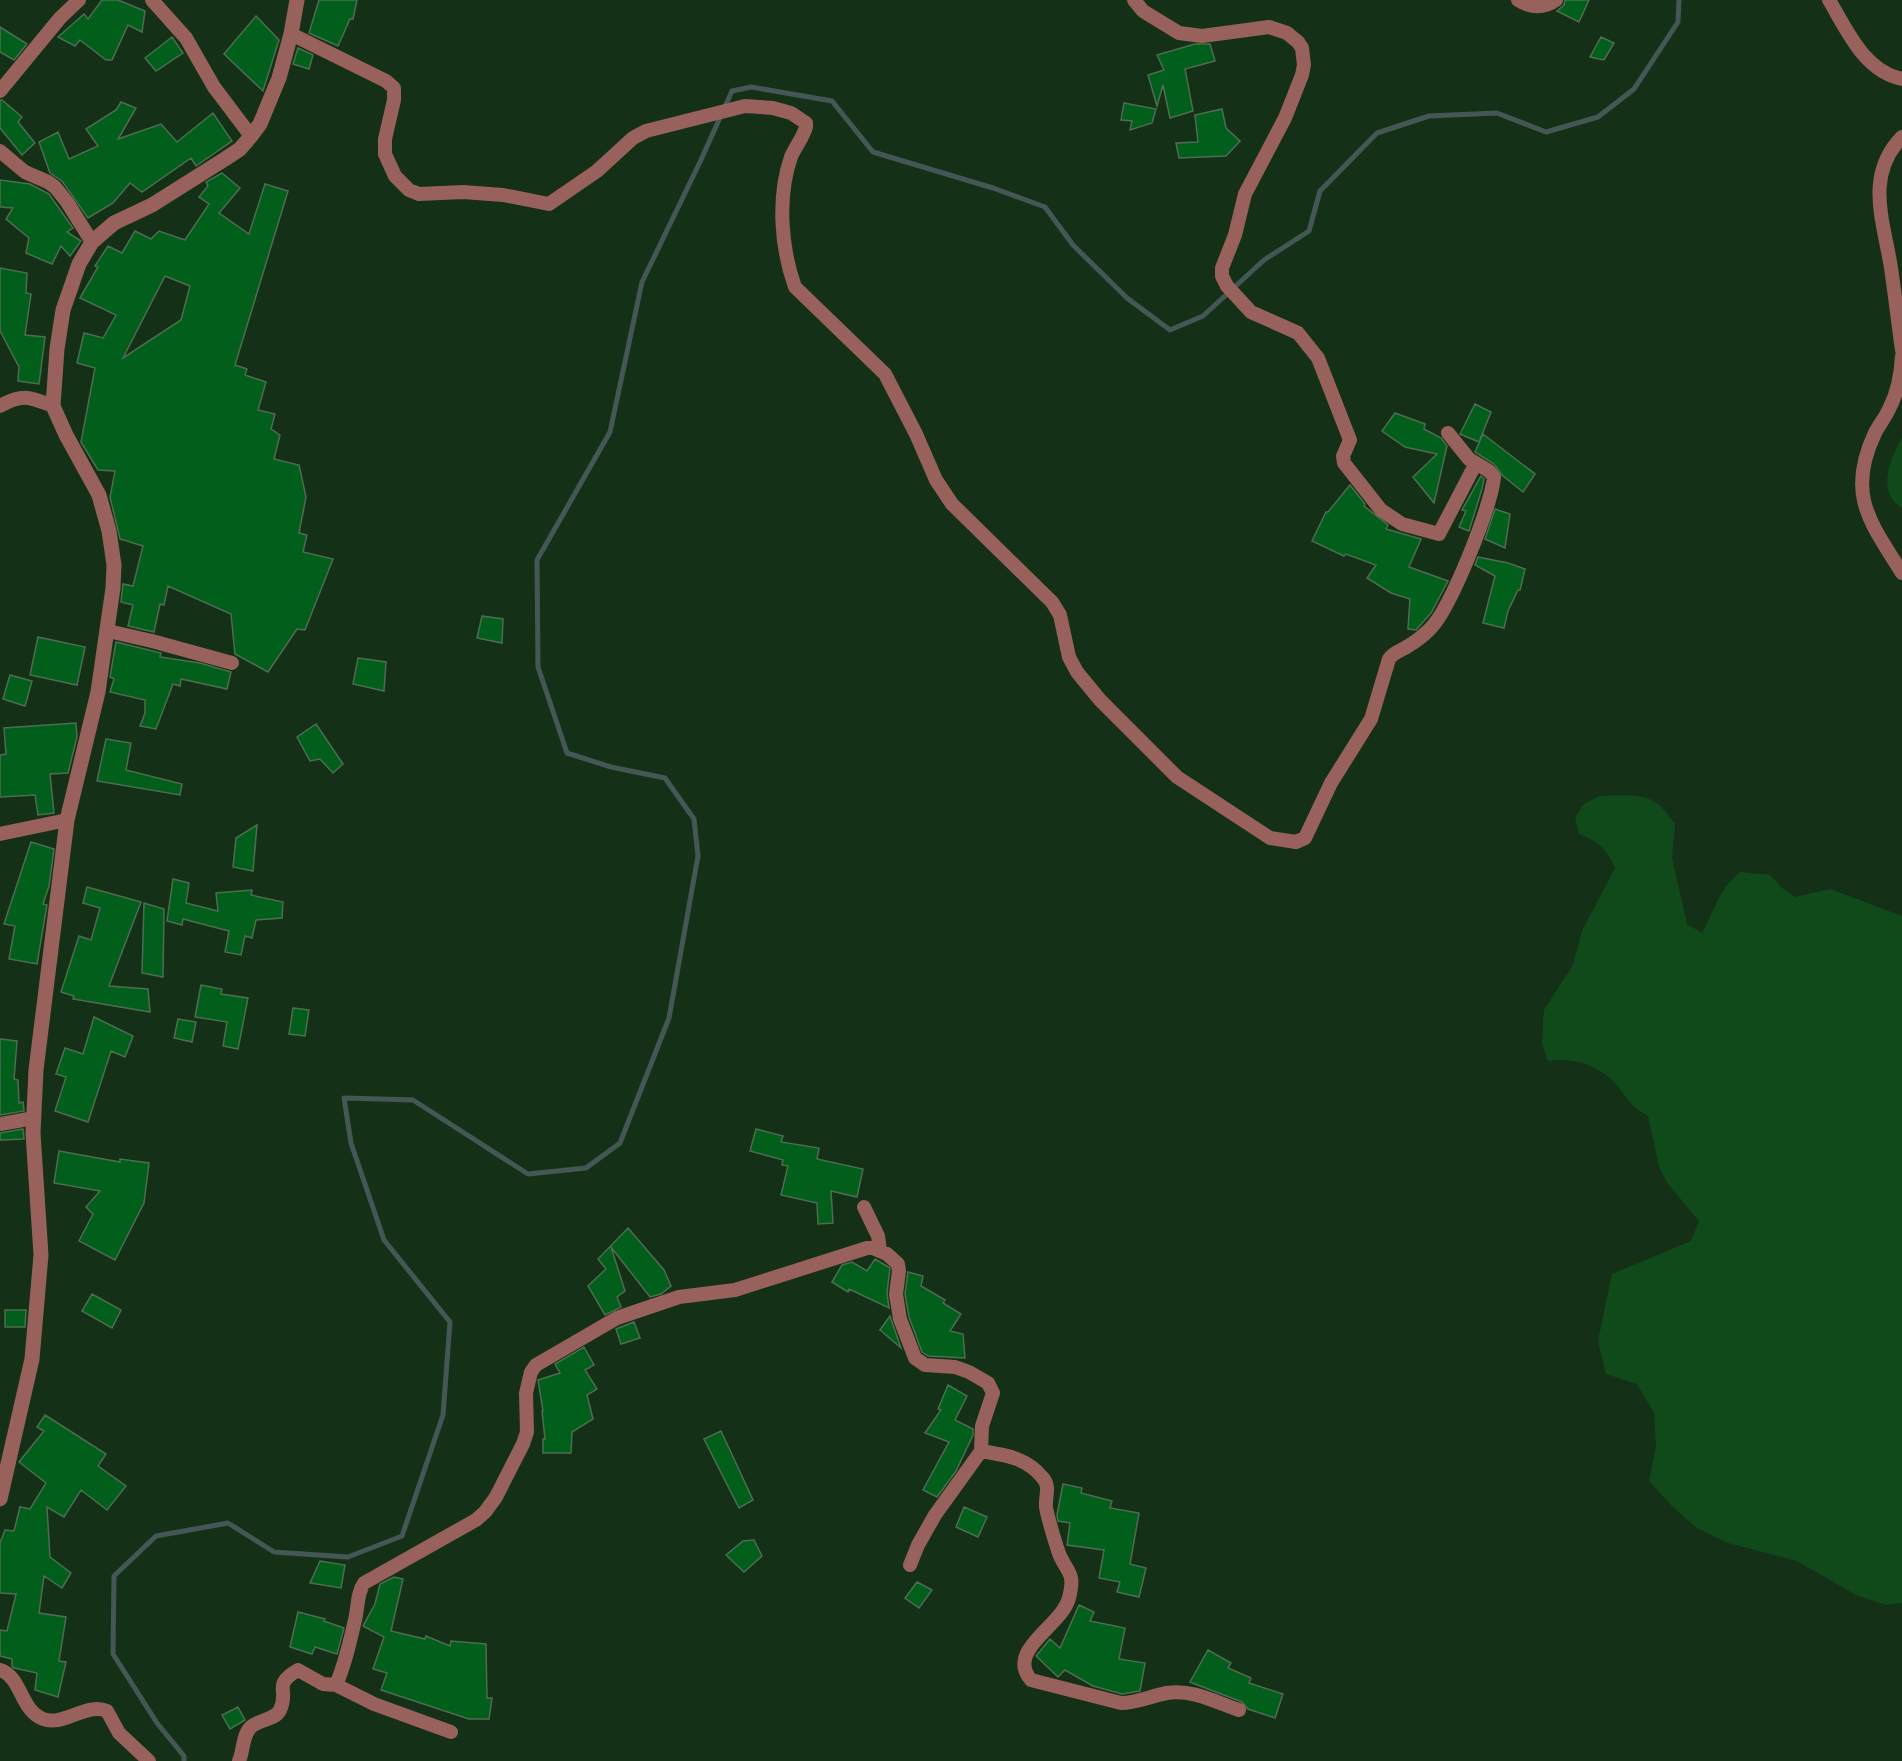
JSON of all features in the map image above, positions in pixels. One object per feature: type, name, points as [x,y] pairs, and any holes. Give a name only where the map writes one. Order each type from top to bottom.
[{"type":"street","points":[[0,91],[60,18],[79,0]]},
{"type":"street","points":[[152,0],[186,38],[214,87],[251,136]]},
{"type":"street","points":[[1134,0],[1143,11],[1170,29],[1188,36],[1269,27],[1287,33],[1298,42],[1302,48],[1304,65],[1302,75],[1285,118],[1242,203],[1235,235],[1222,268],[1222,276],[1227,286],[1251,312],[1298,333],[1318,357],[1350,440],[1343,456],[1344,463],[1382,510],[1402,524],[1434,534],[1441,533],[1476,464]]},
{"type":"street","points":[[1518,0],[1535,7],[1544,7],[1556,0]]},
{"type":"street","points":[[1829,0],[1864,56],[1887,75],[1902,79]]},
{"type":"street","points":[[0,1499],[32,1359],[41,1255],[33,1132],[36,1070],[67,820],[98,692],[114,588],[114,565],[109,531],[99,495],[53,406],[57,349],[63,310],[72,281],[92,242],[114,223],[152,205],[240,149],[251,136],[260,124],[279,78],[291,34],[295,2]]},
{"type":"street","points":[[291,34],[386,81],[394,88],[394,100],[385,139],[386,154],[395,176],[410,190],[419,194],[463,192],[503,195],[549,204],[597,171],[633,138],[646,131],[745,105],[773,108],[791,113],[806,123],[804,132],[791,157],[783,194],[783,227],[787,258],[795,287],[885,374],[916,434],[936,480],[952,504],[1052,602],[1060,615],[1072,664],[1100,700],[1177,777],[1270,838],[1296,842],[1305,838],[1331,783],[1371,719],[1389,659],[1430,629],[1441,615],[1465,564],[1494,480],[1493,474],[1469,459],[1448,433]]},
{"type":"street","points":[[1902,137],[1894,145],[1885,163],[1879,194],[1902,350]]},
{"type":"street","points":[[0,151],[25,172],[55,187],[92,242]]},
{"type":"street","points":[[1902,356],[1898,389],[1872,442],[1861,489],[1863,502],[1873,526],[1902,573]]},
{"type":"street","points":[[0,406],[21,396],[53,406]]},
{"type":"street","points":[[108,631],[232,663]]},
{"type":"street","points":[[0,834],[67,820]]},
{"type":"street","points":[[0,1124],[34,1118]]},
{"type":"street","points":[[864,1207],[879,1236],[880,1250]]},
{"type":"street","points":[[336,1685],[344,1666],[358,1607],[359,1591],[364,1583],[476,1520],[496,1497],[525,1438],[526,1393],[531,1372],[536,1365],[617,1318],[679,1297],[735,1290],[867,1248],[880,1250],[896,1262],[899,1268],[896,1294],[900,1319],[915,1358],[925,1365],[955,1367],[969,1372],[988,1383],[993,1394],[982,1426],[981,1451],[935,1515],[910,1565]]},
{"type":"street","points":[[981,1451],[1018,1458],[1036,1470],[1044,1479],[1047,1490],[1047,1509],[1059,1554],[1072,1578],[1064,1611],[1027,1650],[1024,1665],[1031,1680],[1121,1703],[1131,1703],[1169,1693],[1187,1693],[1210,1698],[1239,1710]]},
{"type":"street","points":[[0,1670],[11,1676],[33,1714],[57,1720],[102,1709],[107,1712],[119,1733],[149,1761]]},
{"type":"street","points":[[239,1761],[251,1727],[275,1716],[280,1710],[283,1683],[292,1674],[323,1684],[336,1685],[374,1704],[451,1732]]},
{"type":"green space","points":[[1902,438],[1902,508],[1894,502],[1887,485],[1893,455]]},
{"type":"green space","points":[[1599,796],[1639,796],[1658,804],[1670,817],[1675,824],[1672,858],[1687,924],[1702,933],[1726,886],[1740,872],[1770,875],[1782,888],[1795,897],[1830,889],[1902,916],[1902,1603],[1886,1605],[1856,1595],[1797,1561],[1728,1543],[1697,1528],[1649,1481],[1656,1446],[1654,1413],[1637,1384],[1606,1374],[1598,1341],[1612,1274],[1691,1241],[1699,1221],[1668,1184],[1659,1167],[1648,1116],[1633,1105],[1608,1076],[1592,1066],[1575,1061],[1548,1061],[1542,1043],[1544,1010],[1573,965],[1582,931],[1615,868],[1601,846],[1579,834],[1575,818],[1584,804]]},
{"type":"building","points":[[102,0],[118,0],[145,11],[142,32],[128,25],[112,60],[106,60],[80,40],[75,46],[58,37],[84,14],[88,19]]},
{"type":"building","points":[[319,0],[357,0],[353,19],[350,19],[338,46],[309,33]]},
{"type":"building","points":[[1565,0],[1589,0],[1579,22],[1557,11],[1564,5]]},
{"type":"building","points":[[256,16],[279,40],[263,91],[224,54]]},
{"type":"building","points":[[0,27],[27,44],[14,60],[0,52]]},
{"type":"building","points":[[172,37],[183,53],[156,71],[145,58]]},
{"type":"building","points":[[1601,37],[1614,43],[1604,60],[1590,57]]},
{"type":"building","points":[[1195,44],[1210,44],[1215,61],[1185,69],[1193,111],[1170,118],[1163,85],[1157,106],[1148,75],[1164,70],[1157,55]]},
{"type":"building","points":[[298,48],[313,55],[309,69],[293,64]]},
{"type":"building","points":[[0,100],[22,117],[18,122],[35,143],[22,155],[0,128]]},
{"type":"building","points":[[121,102],[136,108],[118,139],[161,124],[177,142],[213,113],[232,141],[196,166],[191,158],[142,192],[130,183],[113,203],[88,218],[62,181],[50,173],[39,142],[58,132],[69,159],[98,146],[86,129],[116,110]]},
{"type":"building","points":[[1124,103],[1156,109],[1152,123],[1130,130],[1132,121],[1121,120]]},
{"type":"building","points":[[1222,109],[1226,128],[1240,141],[1226,156],[1179,158],[1176,143],[1198,142],[1195,115]]},
{"type":"building","points":[[222,173],[240,188],[219,213],[249,234],[265,184],[288,191],[235,365],[247,369],[245,375],[266,382],[258,410],[275,414],[271,429],[280,435],[274,459],[299,465],[306,497],[299,533],[307,535],[303,552],[333,559],[305,630],[297,629],[268,672],[235,654],[231,614],[168,586],[164,605],[160,604],[154,632],[128,626],[133,605],[121,602],[123,584],[133,586],[143,546],[120,539],[110,497],[115,471],[98,470],[81,442],[95,368],[77,363],[84,333],[103,338],[116,315],[80,298],[98,267],[95,266],[108,246],[122,253],[135,231],[151,239],[159,231],[185,240],[209,204],[199,197],[208,186],[206,182]],"holes":[[[165,276],[190,286],[181,320],[123,358]]]},
{"type":"building","points":[[0,180],[30,184],[49,194],[73,228],[67,232],[81,241],[70,256],[61,246],[52,264],[26,253],[29,238],[6,219],[13,208],[0,207]]},
{"type":"building","points":[[0,268],[27,273],[26,293],[31,294],[25,335],[45,337],[39,384],[18,381],[19,367],[0,331]]},
{"type":"building","points":[[1475,404],[1491,412],[1479,442],[1460,434]]},
{"type":"building","points":[[1395,413],[1425,424],[1424,429],[1441,438],[1447,446],[1434,503],[1413,477],[1437,454],[1405,447],[1382,431]]},
{"type":"building","points":[[1483,434],[1535,474],[1523,492],[1503,476],[1494,464],[1475,452]]},
{"type":"building","points":[[1481,476],[1484,479],[1482,489],[1469,531],[1459,527],[1466,511],[1462,510]]},
{"type":"building","points":[[1350,485],[1365,504],[1364,506],[1388,525],[1386,529],[1421,539],[1409,567],[1448,581],[1431,613],[1416,630],[1408,629],[1410,599],[1391,593],[1367,578],[1376,565],[1346,554],[1344,556],[1312,541],[1326,512]]},
{"type":"building","points":[[1495,509],[1510,514],[1505,548],[1485,539]]},
{"type":"building","points":[[1478,557],[1525,569],[1520,590],[1508,611],[1504,628],[1483,623],[1495,576],[1475,565]]},
{"type":"building","points":[[482,616],[503,619],[502,643],[477,638]]},
{"type":"building","points":[[38,637],[85,647],[77,685],[30,675]]},
{"type":"building","points":[[116,642],[161,653],[160,657],[200,663],[231,672],[227,689],[181,679],[180,686],[173,684],[156,729],[140,726],[145,713],[145,700],[110,692],[114,679],[110,677]]},
{"type":"building","points":[[358,658],[386,662],[384,691],[353,684]]},
{"type":"building","points":[[10,675],[32,681],[25,706],[3,699]]},
{"type":"building","points":[[76,723],[77,737],[68,773],[50,774],[54,813],[38,815],[35,795],[0,797],[0,755],[6,754],[4,728]]},
{"type":"building","points":[[316,724],[343,764],[333,773],[320,759],[310,761],[297,737]]},
{"type":"building","points":[[106,739],[131,743],[126,770],[182,784],[180,795],[97,781]]},
{"type":"building","points":[[257,825],[253,871],[233,867],[236,838]]},
{"type":"building","points":[[31,842],[54,849],[49,886],[43,904],[47,905],[37,964],[9,959],[15,926],[4,924]]},
{"type":"building","points":[[173,879],[189,883],[186,903],[218,911],[216,893],[252,890],[251,895],[283,902],[282,918],[256,920],[252,938],[245,936],[241,955],[225,952],[229,931],[183,919],[182,925],[167,921]]},
{"type":"building","points":[[87,887],[141,902],[109,986],[148,989],[150,1012],[73,999],[74,996],[61,992],[79,936],[91,940],[100,908],[83,903]]},
{"type":"building","points":[[144,903],[164,909],[163,977],[142,973]]},
{"type":"building","points":[[201,985],[222,989],[221,994],[248,998],[238,1049],[223,1046],[227,1022],[195,1017]]},
{"type":"building","points":[[293,1008],[309,1010],[305,1036],[289,1034]]},
{"type":"building","points":[[94,1017],[133,1036],[125,1057],[111,1051],[88,1122],[55,1111],[66,1077],[56,1074],[65,1048],[83,1054]]},
{"type":"building","points":[[178,1019],[196,1022],[192,1042],[174,1038]]},
{"type":"building","points":[[0,1039],[17,1041],[14,1079],[18,1080],[19,1103],[23,1102],[24,1111],[0,1115]]},
{"type":"building","points":[[23,1129],[24,1139],[0,1140],[0,1133]]},
{"type":"building","points":[[756,1129],[783,1136],[781,1142],[819,1148],[817,1159],[863,1169],[857,1197],[831,1191],[833,1223],[818,1224],[817,1203],[781,1195],[788,1166],[782,1165],[783,1160],[750,1151]]},
{"type":"building","points":[[59,1151],[120,1162],[120,1159],[149,1163],[144,1203],[115,1260],[79,1241],[93,1214],[86,1207],[100,1191],[54,1183]]},
{"type":"building","points":[[628,1228],[664,1270],[671,1286],[661,1294],[650,1297],[611,1247],[625,1291],[617,1297],[621,1307],[605,1315],[588,1286],[606,1269],[598,1259]]},
{"type":"building","points":[[875,1259],[890,1268],[887,1293],[889,1308],[849,1289],[848,1292],[832,1282],[842,1265],[852,1262],[867,1271]]},
{"type":"building","points":[[908,1272],[923,1276],[921,1286],[945,1300],[943,1303],[961,1314],[950,1331],[963,1334],[965,1358],[928,1356],[922,1352],[909,1317],[905,1294]]},
{"type":"building","points":[[92,1294],[121,1310],[112,1328],[82,1311]]},
{"type":"building","points":[[5,1310],[26,1310],[25,1327],[5,1327]]},
{"type":"building","points":[[890,1316],[892,1322],[901,1348],[880,1330]]},
{"type":"building","points":[[634,1322],[640,1338],[621,1344],[616,1329]]},
{"type":"building","points":[[584,1347],[594,1365],[585,1370],[597,1389],[587,1395],[593,1419],[572,1432],[571,1453],[543,1453],[543,1439],[545,1439],[538,1380],[560,1373],[555,1364]]},
{"type":"building","points":[[948,1385],[967,1396],[955,1420],[973,1429],[973,1435],[956,1471],[937,1497],[923,1490],[949,1442],[925,1433],[941,1410],[938,1409]]},
{"type":"building","points":[[45,1415],[106,1454],[98,1466],[126,1486],[107,1510],[81,1490],[64,1517],[47,1507],[50,1557],[71,1573],[62,1588],[44,1576],[39,1613],[66,1617],[59,1661],[66,1662],[58,1697],[35,1690],[37,1673],[14,1668],[12,1659],[0,1656],[0,1630],[7,1631],[16,1594],[0,1593],[0,1543],[5,1530],[14,1531],[20,1507],[30,1509],[46,1483],[19,1462],[44,1431],[37,1427]]},
{"type":"building","points":[[721,1431],[753,1500],[739,1508],[704,1439]]},
{"type":"building","points":[[1063,1484],[1082,1488],[1081,1493],[1112,1501],[1110,1508],[1139,1513],[1130,1564],[1146,1568],[1139,1597],[1117,1592],[1120,1582],[1099,1578],[1104,1550],[1067,1545],[1070,1523],[1058,1521],[1057,1515]]},
{"type":"building","points":[[964,1507],[987,1517],[978,1537],[956,1527]]},
{"type":"building","points":[[754,1540],[762,1556],[744,1572],[726,1555],[743,1541]]},
{"type":"building","points":[[320,1561],[345,1565],[341,1588],[310,1583]]},
{"type":"building","points":[[394,1577],[403,1579],[391,1631],[425,1639],[426,1636],[450,1646],[451,1641],[486,1644],[487,1698],[492,1698],[489,1719],[469,1719],[381,1690],[387,1673],[373,1669],[384,1637],[363,1626],[375,1604],[380,1584]]},
{"type":"building","points":[[917,1582],[932,1590],[919,1608],[905,1598]]},
{"type":"building","points":[[1079,1605],[1094,1612],[1090,1621],[1125,1628],[1119,1659],[1145,1663],[1140,1691],[1122,1694],[1093,1686],[1065,1670],[1058,1677],[1036,1656],[1050,1639],[1060,1648]]},
{"type":"building","points":[[298,1612],[325,1619],[324,1621],[344,1628],[337,1654],[315,1647],[312,1654],[290,1647]]},
{"type":"building","points":[[1208,1650],[1231,1663],[1228,1668],[1251,1678],[1249,1683],[1283,1694],[1275,1718],[1248,1709],[1242,1702],[1190,1682]]},
{"type":"building","points":[[238,1707],[245,1720],[230,1729],[222,1715]]},
{"type":"waterway","points":[[184,1761],[184,1756],[157,1723],[113,1654],[114,1576],[156,1536],[228,1523],[274,1552],[348,1557],[402,1536],[443,1415],[450,1322],[384,1240],[351,1143],[344,1098],[413,1100],[528,1174],[586,1168],[620,1143],[669,1018],[698,856],[694,819],[665,778],[611,767],[567,753],[538,667],[537,560],[610,432],[642,282],[732,91],[751,87],[832,101],[873,152],[993,188],[1045,207],[1073,245],[1127,298],[1170,330],[1203,316],[1264,260],[1309,231],[1320,191],[1377,133],[1429,116],[1497,113],[1546,132],[1598,117],[1634,89],[1678,22],[1679,0]]}]
